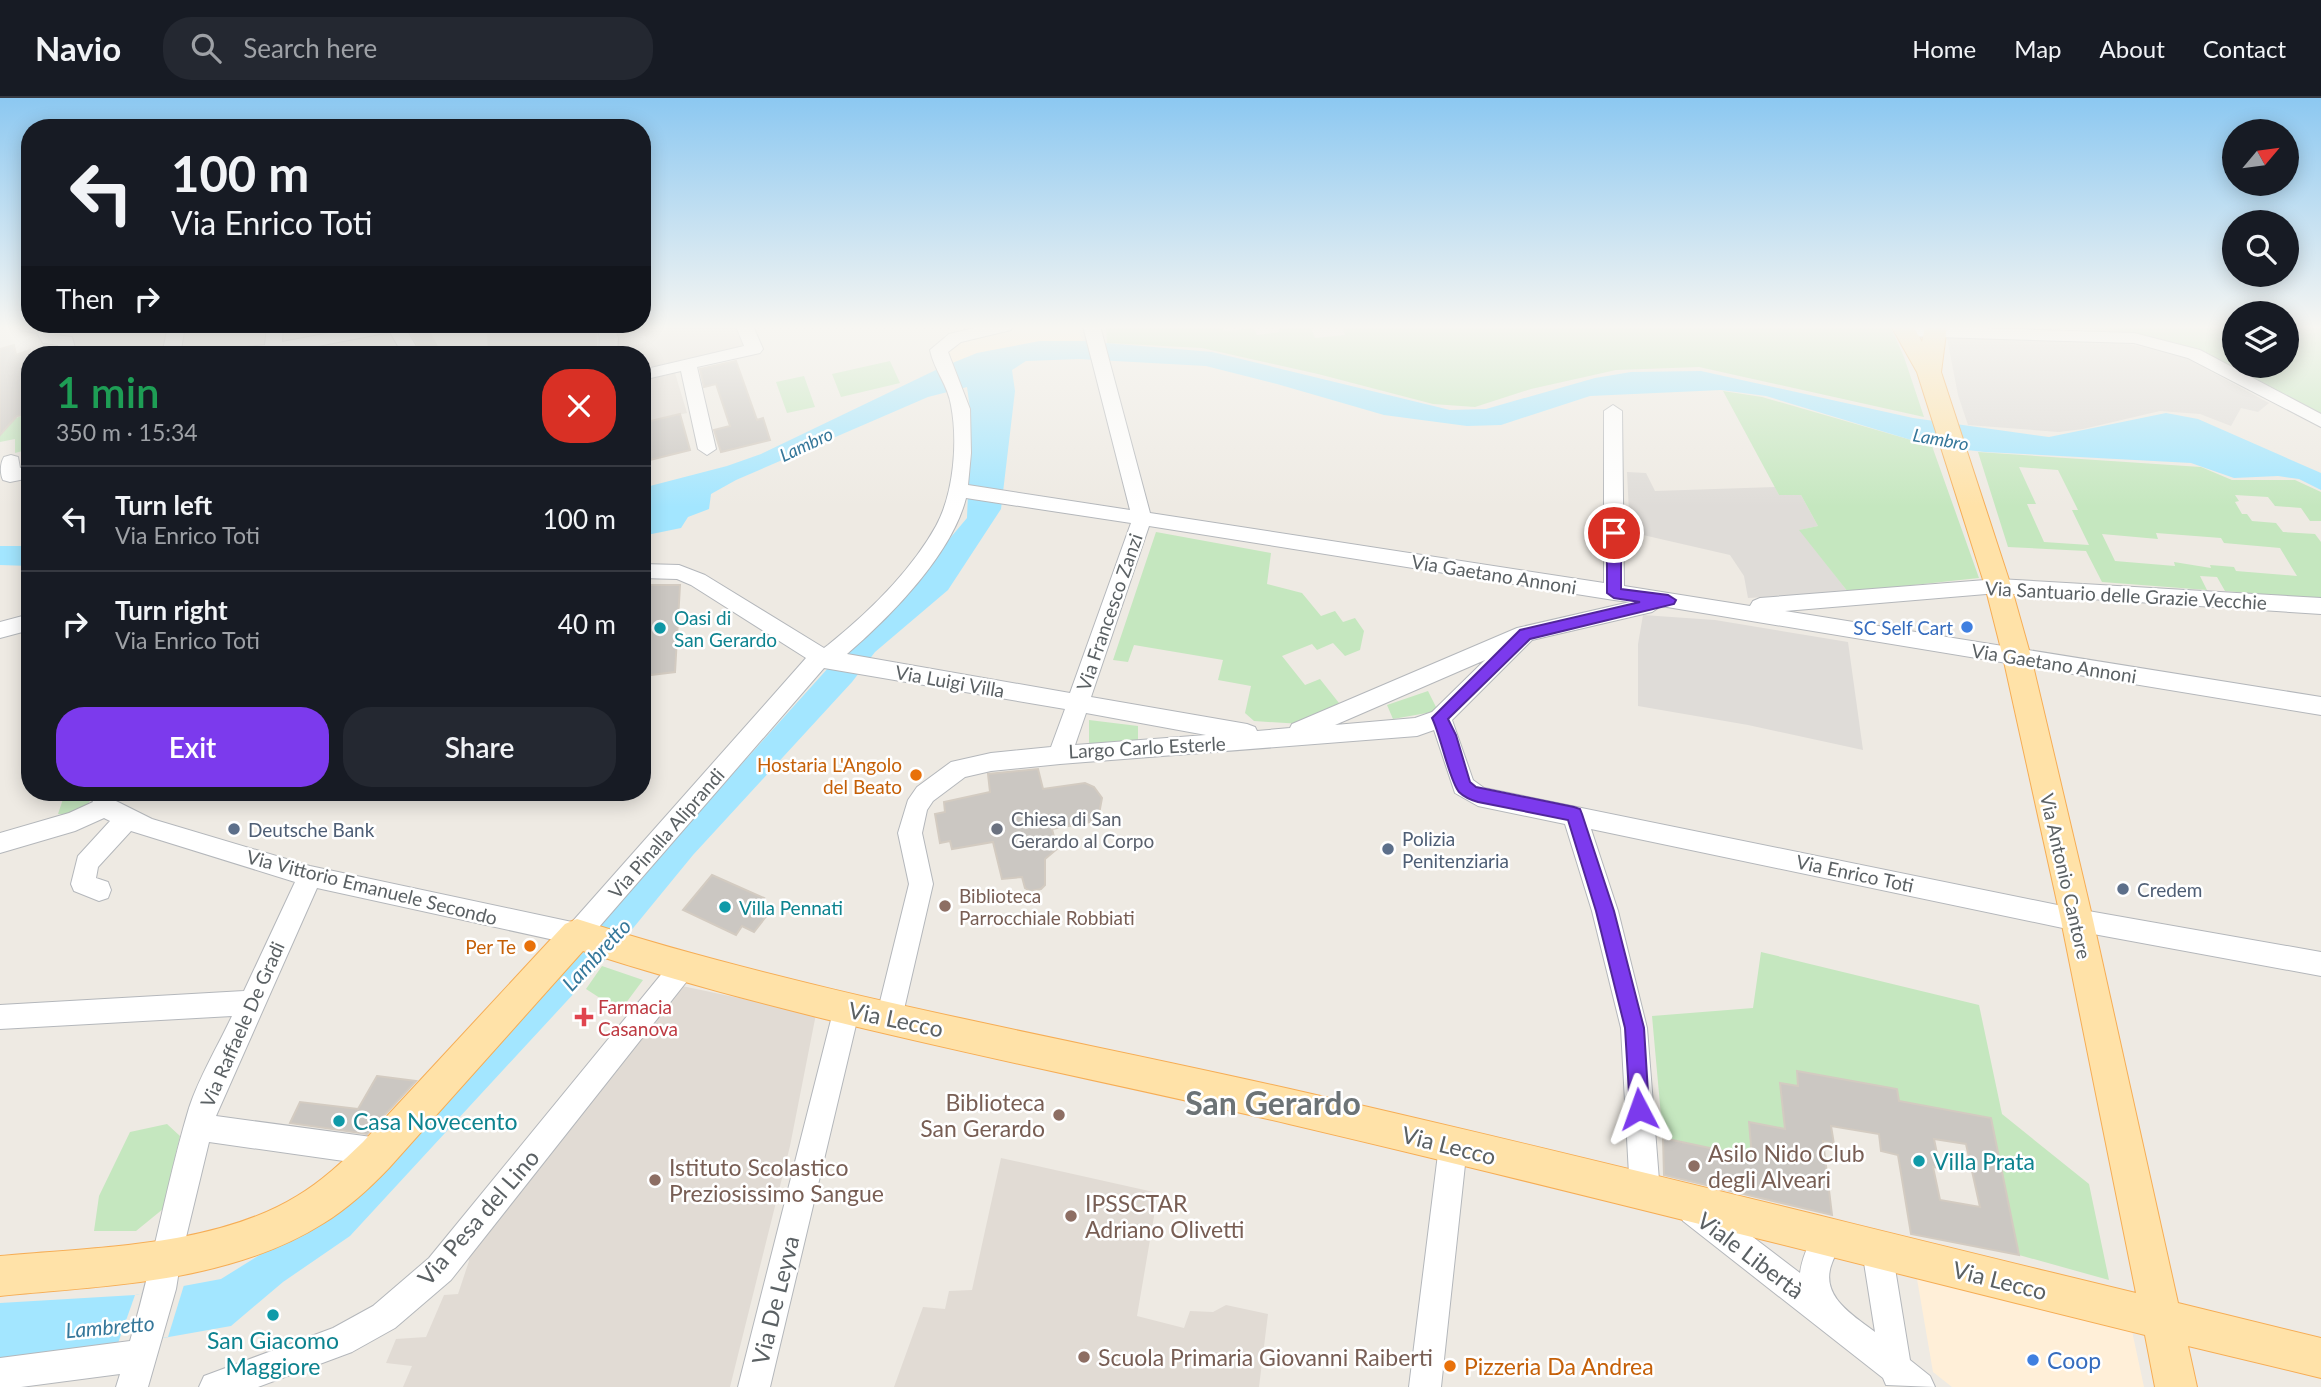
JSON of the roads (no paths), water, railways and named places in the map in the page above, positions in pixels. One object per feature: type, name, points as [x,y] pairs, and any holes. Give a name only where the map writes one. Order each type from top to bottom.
[{"type":"main road","name":"Via Antonio Cantore","points":[[1934,386],[1998,586],[2017,657],[2077,920],[2176,1387]]},
{"type":"main road","name":"Via Lecco","points":[[592,940],[682,968],[847,1008],[1292,1107],[2321,1358]]},
{"type":"main road","name":"Via Pinalla Aliprandi","points":[[0,1276],[163,1274],[289,1222],[340,1190],[452,1074],[592,940]]},
{"type":"street","points":[[693,386],[707,449]]},
{"type":"street","name":"Via Pinalla Aliprandi","points":[[592,940],[813,664],[829,660],[918,564],[947,525],[962,490],[962,429],[955,386]]},
{"type":"street","name":"Via Francesco Zanzi","points":[[1078,703],[1142,519],[1107,386]]},
{"type":"street","points":[[2254,386],[2321,421]]},
{"type":"street","points":[[1613,411],[1614,593]]},
{"type":"street","points":[[11,461],[10,476],[21,474]]},
{"type":"street","name":"Via Gaetano Annoni","points":[[962,490],[1668,600],[2321,706]]},
{"type":"street","points":[[651,570],[679,572],[698,580],[829,660]]},
{"type":"street","name":"Via Santuario delle Grazie Vecchie","points":[[1722,610],[1998,586],[2321,606]]},
{"type":"street","name":"Largo Carlo Esterle","points":[[1525,634],[1446,710],[1417,727],[1280,738],[1060,755],[1078,703],[1280,738],[1525,634],[1668,600]]},
{"type":"street","points":[[0,630],[21,624]]},
{"type":"street","name":"Via Luigi Villa","points":[[829,660],[1078,703]]},
{"type":"street","points":[[1423,679],[1449,693],[1446,710]]},
{"type":"street","points":[[1380,697],[1377,706],[1393,729]]},
{"type":"street","name":"Via Enrico Toti","points":[[1446,710],[1448,735],[1463,786],[1478,796],[2077,920],[2321,964]]},
{"type":"street","points":[[889,1018],[921,884],[910,833],[916,807],[925,793],[959,769],[991,762],[1060,755]]},
{"type":"street","points":[[0,843],[75,821],[112,806]]},
{"type":"street","points":[[99,890],[83,884],[87,863],[112,806]]},
{"type":"street","name":"Via Vittorio Emanuele Secondo","points":[[112,806],[176,836],[310,876],[592,940]]},
{"type":"street","points":[[1574,814],[1605,911],[1634,1028],[1660,1197]]},
{"type":"street","name":"Via Raffaele De Gradi","points":[[132,1387],[204,1105],[310,876]]},
{"type":"street","name":"Via Pesa del Lino","points":[[215,1387],[341,1341],[384,1317],[440,1269],[682,968]]},
{"type":"street","points":[[0,1017],[250,1003]]},
{"type":"street","name":"Via De Leyva","points":[[754,1387],[847,1008]]},
{"type":"street","points":[[198,1127],[379,1152]]},
{"type":"street","points":[[1425,1387],[1453,1146]]},
{"type":"street","name":"Viale Libertà","points":[[1660,1197],[1735,1241],[1825,1311],[1905,1381]]},
{"type":"street","name":"Viale Libertà","points":[[1825,1311],[1814,1278],[1814,1269],[1815,1259],[1830,1238]]},
{"type":"street","points":[[1877,1250],[1905,1381]]},
{"type":"street","points":[[0,1374],[144,1348]]},
{"type":"water","points":[[902,386],[1014,386],[1001,509],[948,590],[875,652],[852,682],[693,855],[625,938],[350,1236],[283,1282],[231,1326],[118,1346],[0,1358],[0,1303],[135,1295],[221,1279],[332,1210],[668,846],[847,647],[924,569],[967,518],[971,416],[967,387],[928,397],[736,480],[711,494],[709,509],[688,517],[681,528],[651,534],[651,486],[727,466],[761,454]]},
{"type":"water","name":"Lambro","points":[[1284,386],[1352,386],[1450,410],[1486,409],[1566,386],[1769,386],[1913,418],[2049,437],[2166,413],[2198,419],[2321,473],[2321,490],[2299,479],[2278,476],[2234,478],[2191,463],[1985,452],[1931,446],[1766,396],[1721,390],[1590,396],[1501,425],[1467,426],[1384,415]]},
{"type":"water","points":[[0,546],[21,546],[21,566],[0,565]]},
{"type":"place","name":"SC Self Cart","points":[[1967,627]]},
{"type":"place","name":"Oasi di San Gerardo","points":[[660,628]]},
{"type":"place","name":"Hostaria L'Angolo del Beato","points":[[916,775]]},
{"type":"place","name":"Deutsche Bank","points":[[234,829]]},
{"type":"place","name":"Chiesa di San Gerardo al Corpo","points":[[997,829]]},
{"type":"place","name":"Polizia Penitenziaria","points":[[1388,849]]},
{"type":"place","name":"Credem","points":[[2123,889]]},
{"type":"place","name":"Biblioteca Parrocchiale Robbiati","points":[[945,906]]},
{"type":"place","name":"Villa Pennati","points":[[725,907]]},
{"type":"place","name":"Per Te","points":[[530,946]]},
{"type":"place","name":"Farmacia Casanova","points":[[584,1017]]},
{"type":"place","name":"Biblioteca San Gerardo","points":[[1059,1115]]},
{"type":"place","name":"Casa Novecento","points":[[339,1121]]},
{"type":"place","name":"Villa Prata","points":[[1919,1161]]},
{"type":"place","name":"Asilo Nido Club degli Alveari","points":[[1694,1166]]},
{"type":"place","name":"Istituto Scolastico Preziosissimo Sangue","points":[[655,1180]]},
{"type":"place","name":"IPSSCTAR Adriano Olivetti","points":[[1071,1216]]},
{"type":"place","name":"San Giacomo Maggiore","points":[[273,1315]]},
{"type":"place","name":"Scuola Primaria Giovanni Raiberti","points":[[1084,1357]]},
{"type":"place","name":"Coop","points":[[2033,1360]]},
{"type":"place","name":"Pizzeria Da Andrea","points":[[1450,1366]]},
{"type":"district","name":"San Gerardo","points":[[1273,1102]]},
{"type":"water label","name":"Lambretto","points":[[596,954]]},
{"type":"water label","name":"Lambretto","points":[[110,1326]]}]
